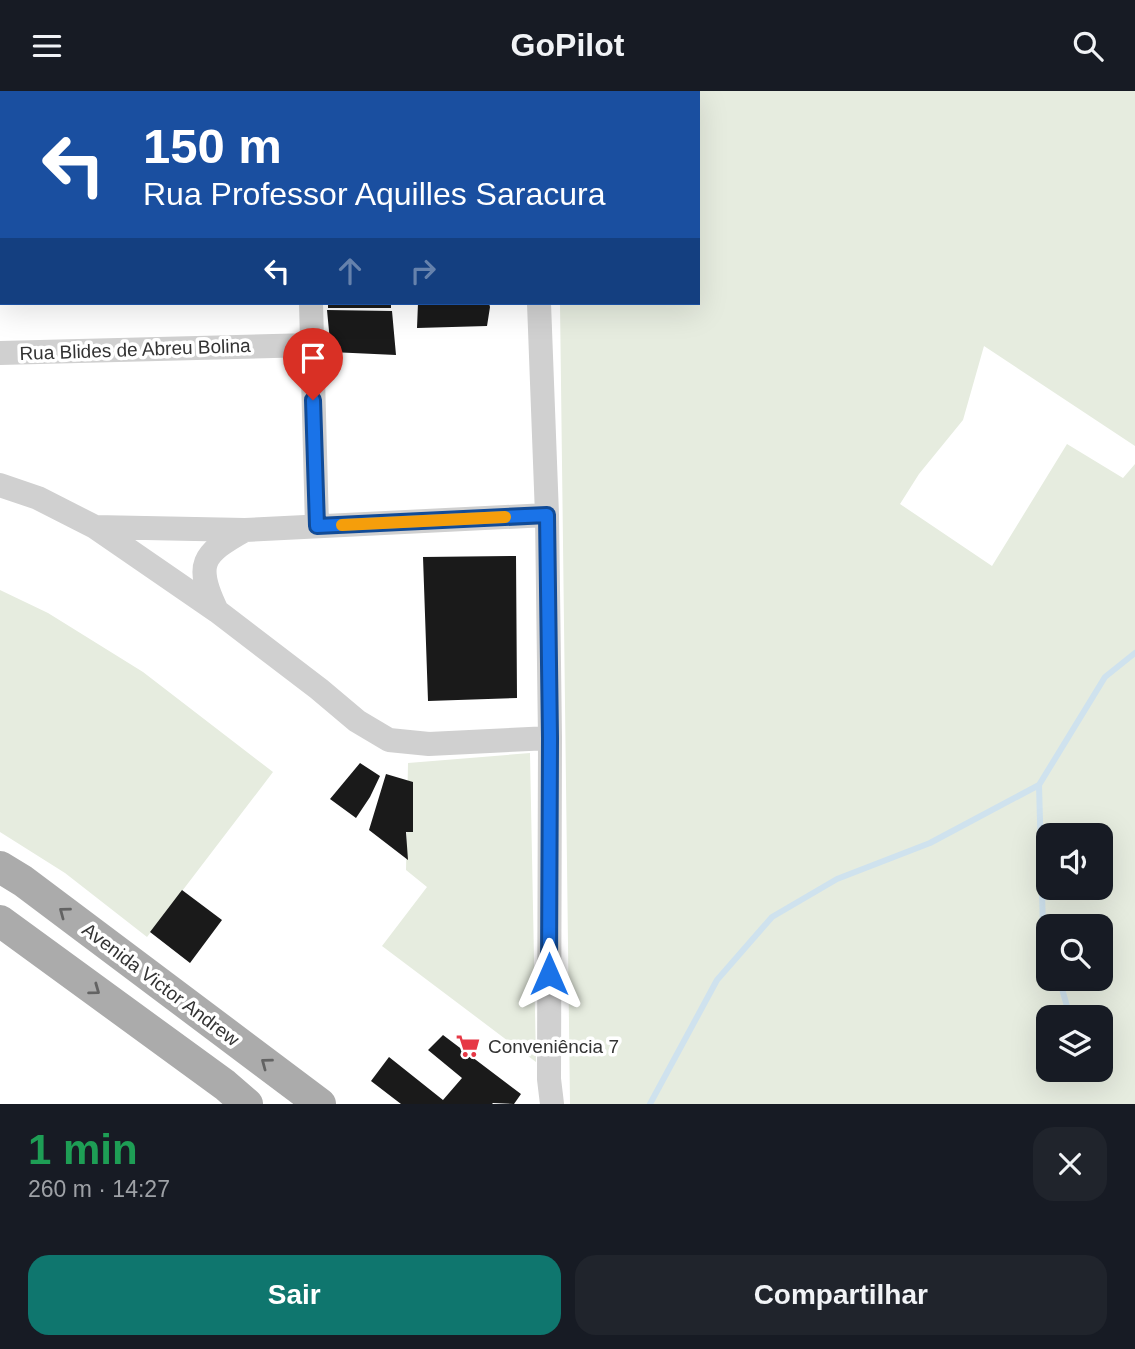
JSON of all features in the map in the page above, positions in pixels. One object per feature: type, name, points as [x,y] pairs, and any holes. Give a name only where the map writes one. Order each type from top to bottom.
[{"type":"main road","name":"Avenida Victor Andrew","points":[[0,867],[23,881],[320,1104]]},
{"type":"main road","points":[[0,921],[225,1085],[247,1104]]},
{"type":"street","points":[[311,305],[317,526]]},
{"type":"street","points":[[538,305],[547,515],[550,738],[549,1079],[552,1104]]},
{"type":"street","name":"Rua Blides de Abreu Bolina","points":[[0,353],[312,345]]},
{"type":"street","points":[[0,485],[38,498],[95,527],[217,611],[357,721],[388,740],[429,744],[550,738]]},
{"type":"street","points":[[95,527],[245,530],[547,515]]},
{"type":"street","points":[[217,611],[206,589],[204,573],[209,554],[221,543],[245,530]]},
{"type":"shaded area","points":[[700,91],[1135,91],[1135,446],[984,346],[963,420],[919,474],[900,504],[992,566],[1067,444],[1123,478],[1135,464],[1135,1104],[570,1104],[560,305],[700,305]]},
{"type":"shaded area","points":[[0,590],[48,613],[143,672],[273,772],[147,937],[65,873],[0,832]]},
{"type":"shaded area","points":[[530,753],[536,1062],[382,946],[427,887],[406,870],[408,763]]},
{"type":"building","points":[[328,305],[391,305],[391,308],[328,308]]},
{"type":"building","points":[[418,305],[490,305],[487,326],[417,328]]},
{"type":"building","points":[[327,310],[392,311],[396,355],[331,352]]},
{"type":"building","points":[[516,556],[517,698],[428,701],[423,557]]},
{"type":"building","points":[[360,763],[380,776],[356,818],[330,799]]},
{"type":"building","points":[[386,774],[413,782],[413,832],[406,832],[408,860],[369,830]]},
{"type":"building","points":[[182,890],[222,920],[190,963],[150,932]]},
{"type":"building","points":[[443,1035],[521,1094],[514,1104],[401,1104],[371,1081],[389,1057],[443,1100],[462,1078],[428,1050]]},
{"type":"waterway","points":[[1043,914],[1039,785],[1105,677],[1135,653]]},
{"type":"waterway","points":[[650,1104],[717,980],[772,917],[837,879],[930,843],[1039,785]]},
{"type":"waterway","points":[[1063,991],[1067,1005]]},
{"type":"slow traffic","points":[[342,525],[505,517]]},
{"type":"place","name":"Conveniência 7","points":[[468,1046]]},
{"type":"route","points":[[313,400],[317,526],[547,515],[549,974]]}]
